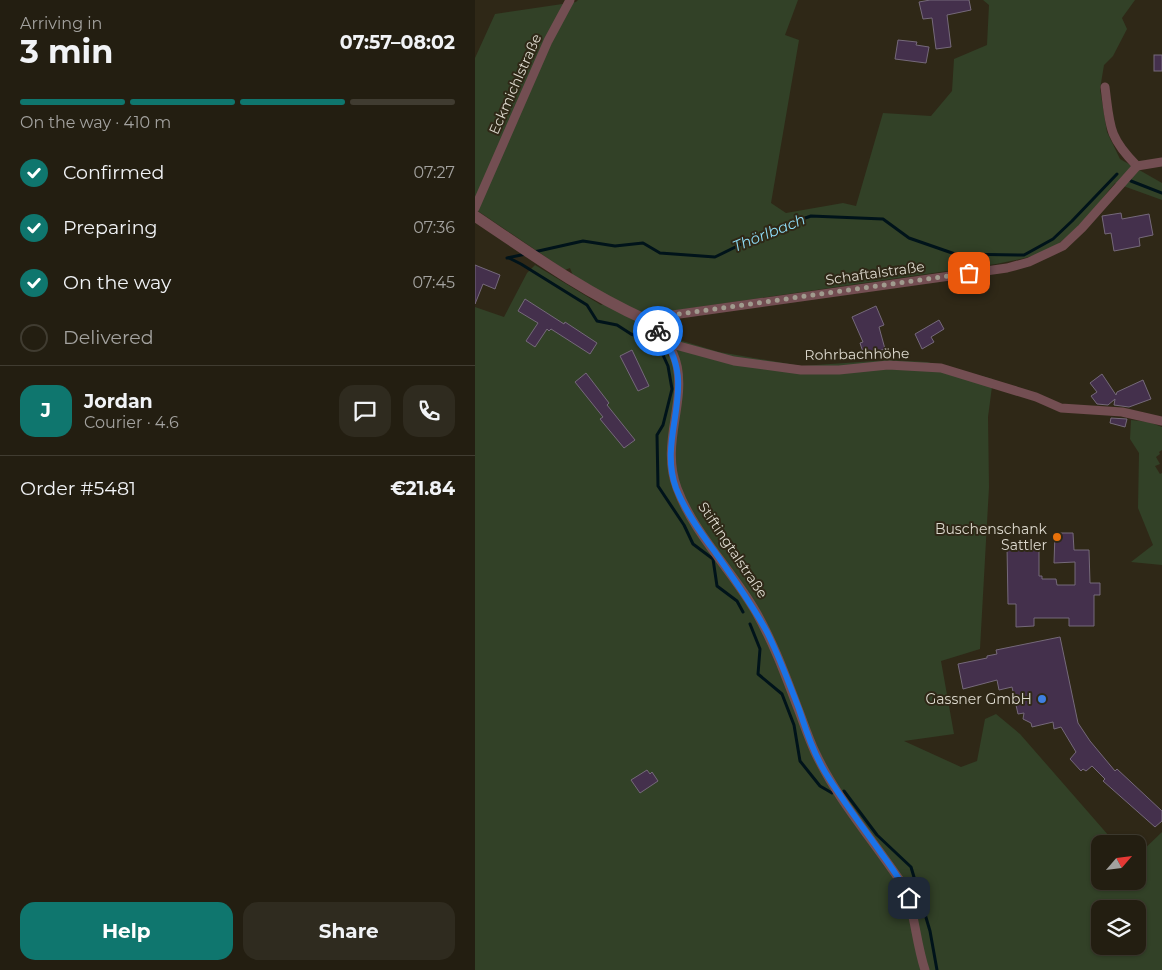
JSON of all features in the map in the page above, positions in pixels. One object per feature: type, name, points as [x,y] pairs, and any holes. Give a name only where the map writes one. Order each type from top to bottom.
[{"type":"street","name":"Eckmichlstraße","points":[[475,208],[548,41],[570,0]]},
{"type":"street","points":[[1105,87],[1111,131],[1116,141],[1137,166],[1162,162]]},
{"type":"street","name":"Schaftalstraße","points":[[644,319],[997,269],[1029,262],[1063,246],[1082,228],[1137,166]]},
{"type":"street","name":"Stiftingtalstraße","points":[[475,216],[539,260],[605,301],[644,319],[654,326],[668,343],[678,366],[679,378],[678,406],[671,460],[676,486],[688,512],[755,611],[767,634],[824,770],[905,888],[925,970]]},
{"type":"street","name":"Rohrbachhöhe","points":[[668,343],[734,361],[801,370],[839,370],[888,365],[941,368],[1036,398],[1061,408],[1122,412],[1162,421]]},
{"type":"green space","points":[[578,0],[798,0],[785,35],[799,40],[771,203],[786,213],[843,203],[856,206],[883,113],[931,116],[952,91],[954,59],[987,45],[989,5],[983,0],[1135,0],[1122,18],[1127,29],[1113,56],[1104,65],[1100,89],[1107,132],[1120,159],[1162,183],[1162,200],[1115,183],[1090,214],[1060,242],[1038,254],[1017,260],[642,315],[643,325],[659,337],[669,357],[676,339],[719,352],[801,366],[889,360],[927,362],[993,379],[988,417],[989,487],[980,649],[941,661],[954,734],[904,741],[961,767],[977,761],[985,719],[996,714],[1020,734],[1108,835],[1091,835],[1091,890],[1146,890],[1146,847],[1162,832],[1162,970],[475,970],[475,307],[504,317],[527,273],[535,265],[601,305],[611,300],[574,278],[570,268],[565,270],[475,209],[475,58],[495,14],[576,2]]},
{"type":"green space","points":[[1131,420],[1149,422],[1162,427],[1162,450],[1156,457],[1160,464],[1155,466],[1160,474],[1162,473],[1162,565],[1131,562],[1153,545],[1138,508],[1139,453],[1130,439]]},
{"type":"building","points":[[930,0],[969,0],[971,10],[947,15],[951,47],[936,49],[932,18],[923,19],[919,2]]},
{"type":"building","points":[[898,40],[917,42],[916,45],[929,47],[926,63],[895,59]]},
{"type":"building","points":[[1154,55],[1162,55],[1162,71],[1154,71]]},
{"type":"building","points":[[1121,213],[1122,219],[1149,214],[1153,235],[1139,238],[1140,246],[1114,251],[1111,233],[1105,234],[1102,216]]},
{"type":"building","points":[[475,265],[500,275],[495,289],[483,284],[475,304]]},
{"type":"building","points":[[525,299],[597,343],[590,354],[551,329],[549,331],[547,329],[535,347],[526,341],[538,323],[518,311]]},
{"type":"building","points":[[876,306],[884,325],[879,327],[885,349],[864,355],[860,343],[863,342],[852,317]]},
{"type":"building","points":[[939,320],[944,329],[931,337],[934,342],[922,349],[915,334]]},
{"type":"building","points":[[632,350],[649,386],[638,391],[620,356]]},
{"type":"building","points":[[586,373],[609,403],[607,405],[635,440],[624,448],[600,419],[603,417],[575,382]]},
{"type":"building","points":[[1102,374],[1116,395],[1117,392],[1143,380],[1151,399],[1129,407],[1114,405],[1115,399],[1108,405],[1097,404],[1091,396],[1097,392],[1090,383]]},
{"type":"building","points":[[1111,418],[1127,419],[1125,427],[1110,423]]},
{"type":"building","points":[[1055,533],[1073,533],[1074,550],[1089,550],[1090,583],[1100,583],[1100,595],[1094,595],[1094,626],[1069,626],[1069,618],[1034,618],[1034,626],[1016,627],[1016,604],[1008,604],[1007,546],[1039,546],[1039,576],[1042,576],[1042,579],[1056,579],[1057,585],[1075,585],[1075,562],[1054,563]]},
{"type":"building","points":[[1060,637],[1078,723],[1115,771],[1117,769],[1162,811],[1162,821],[1155,827],[1103,781],[1105,779],[1092,766],[1086,771],[1083,769],[1081,771],[1070,759],[1076,752],[1061,727],[1054,729],[1053,722],[1032,727],[1031,723],[1023,719],[1024,713],[1018,714],[1012,687],[999,690],[997,680],[963,689],[958,664],[987,658],[987,656],[997,654],[996,650]]},
{"type":"building","points":[[647,770],[650,774],[652,772],[658,781],[640,793],[631,780]]},
{"type":"waterway","name":"Thörlbach","points":[[534,252],[583,241],[615,246],[643,243],[660,253],[715,257],[770,230],[811,216],[883,219],[909,238],[955,254],[1024,255],[1053,239],[1117,174]]},
{"type":"waterway","name":"Thörlbach","points":[[1131,181],[1162,193]]},
{"type":"waterway","name":"Thörlbach","points":[[507,258],[526,254]]},
{"type":"waterway","points":[[509,258],[587,305],[597,321],[617,325],[631,334],[658,344],[668,366],[672,389],[663,425],[657,435],[658,486],[684,525],[693,544],[713,559],[717,586],[737,601],[743,612]]},
{"type":"waterway","points":[[750,624],[760,649],[758,674],[782,694],[794,725],[800,761],[820,786],[832,793]]},
{"type":"waterway","points":[[844,791],[877,835],[911,867],[930,931],[937,970]]},
{"type":"way so far","points":[[658,331],[644,319],[727,309],[969,273]]},
{"type":"place","name":"Buschenschank Sattler","points":[[1057,537]]},
{"type":"place","name":"Gassner GmbH","points":[[1042,699]]},
{"type":"route","points":[[658,331],[671,348],[678,366],[678,406],[671,460],[673,476],[679,494],[693,521],[755,611],[779,657],[806,730],[824,770],[895,872],[909,898]]}]
